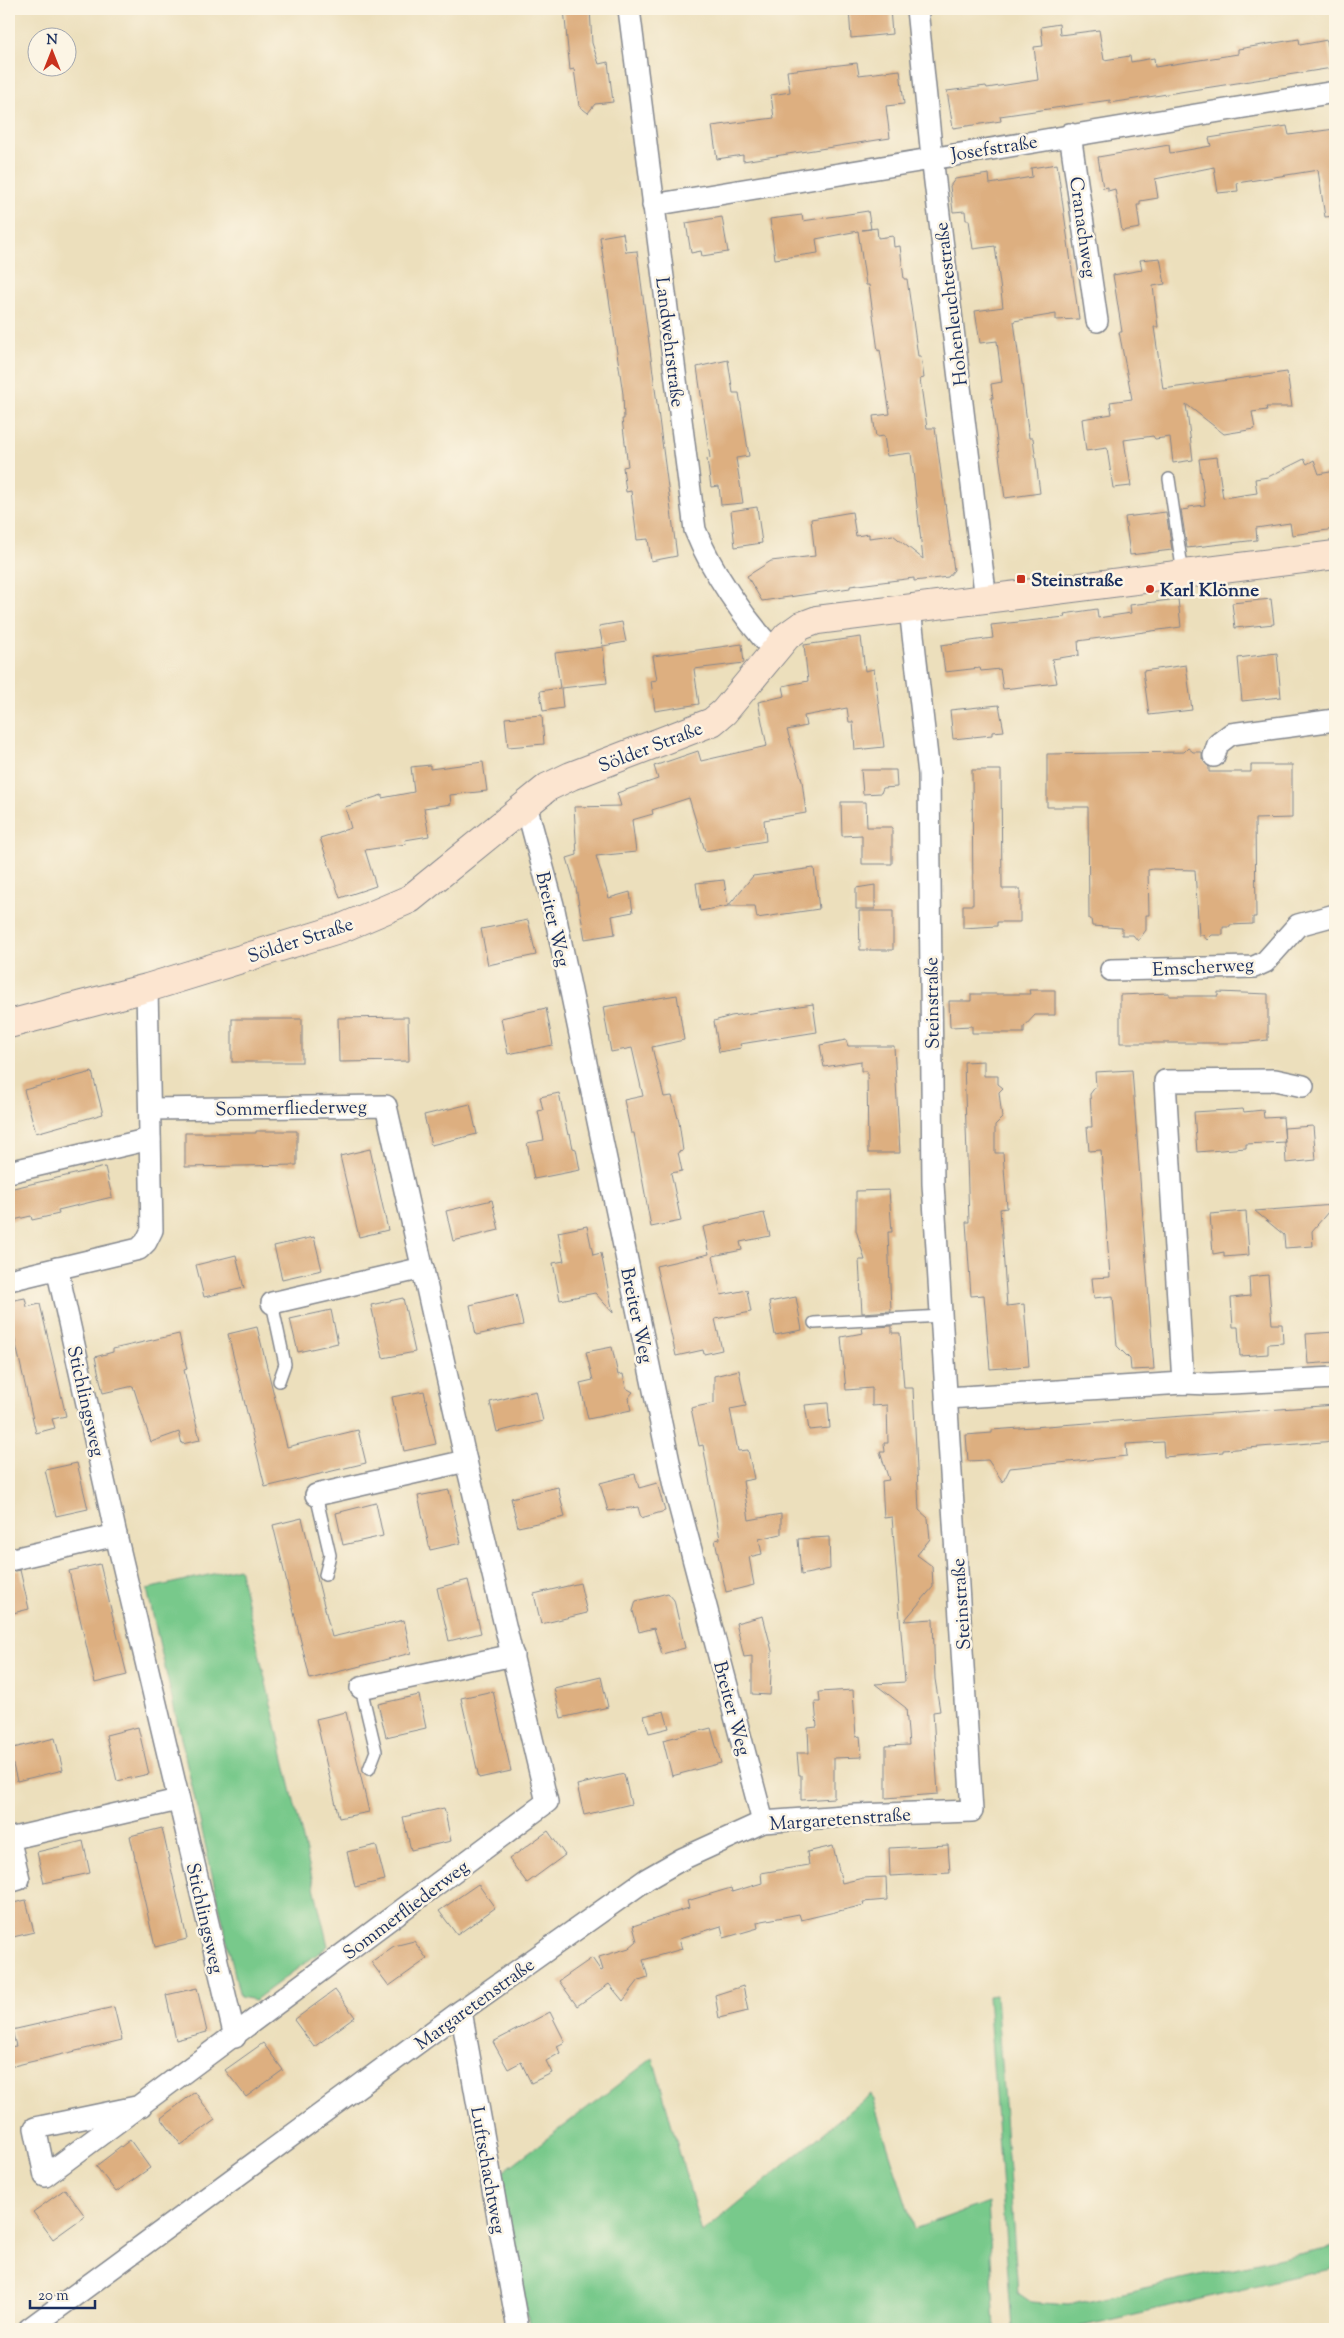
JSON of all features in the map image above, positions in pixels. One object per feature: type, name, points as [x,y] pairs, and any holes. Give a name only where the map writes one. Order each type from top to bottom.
[{"type":"street","name":"Landwehrstraße","points":[[629,9],[695,530],[703,549],[756,631],[774,651]]},
{"type":"street","name":"Hohenleuchtestraße","points":[[917,9],[932,157],[986,600]]},
{"type":"street","name":"Josefstraße","points":[[653,205],[1070,134],[1335,92]]},
{"type":"street","name":"Cranachweg","points":[[1070,134],[1098,321]]},
{"type":"street","name":"Sölder Straße","points":[[9,1024],[147,988],[342,928],[410,898],[548,787],[571,776],[712,722],[724,712],[774,651],[794,631],[817,620],[1335,555]]},
{"type":"street","name":"Steinstraße","points":[[910,609],[929,774],[933,1184],[972,1811]]},
{"type":"street","points":[[1214,756],[1218,744],[1231,734],[1335,720]]},
{"type":"street","name":"Breiter Weg","points":[[526,804],[553,905],[674,1486],[763,1822]]},
{"type":"street","name":"Emscherweg","points":[[1111,970],[1254,967],[1265,962],[1298,925],[1335,915]]},
{"type":"street","points":[[9,1280],[139,1249],[146,1242],[152,1230],[147,988]]},
{"type":"street","points":[[1183,1383],[1165,1081],[1275,1080],[1303,1086]]},
{"type":"street","name":"Sommerfliederweg","points":[[141,2106],[35,2128],[46,2176],[235,2037],[547,1802],[466,1461],[386,1106],[150,1109]]},
{"type":"street","points":[[9,1172],[150,1139]]},
{"type":"street","name":"Stichlingsweg","points":[[57,1268],[116,1535],[235,2037]]},
{"type":"street","points":[[272,1304],[423,1268]]},
{"type":"street","points":[[946,1398],[1183,1383],[1210,1384],[1335,1378]]},
{"type":"street","points":[[316,1495],[466,1461]]},
{"type":"street","points":[[9,1560],[116,1535]]},
{"type":"street","points":[[361,1688],[513,1655]]},
{"type":"street","points":[[9,1882],[19,1879],[9,1838],[178,1800]]},
{"type":"street","name":"Margaretenstraße","points":[[29,2329],[461,2012],[647,1879],[682,1858],[763,1822],[856,1815],[972,1811]]},
{"type":"street","name":"Luftschachtweg","points":[[461,2012],[518,2329]]},
{"type":"lane","points":[[1169,479],[1182,574]]},
{"type":"lane","points":[[272,1304],[285,1364],[279,1381]]},
{"type":"lane","points":[[814,1323],[942,1316]]},
{"type":"lane","points":[[316,1495],[330,1555],[325,1575]]},
{"type":"lane","points":[[361,1688],[376,1751],[369,1769]]},
{"type":"green space","points":[[239,1568],[328,1946],[255,2000],[240,1997],[147,1589]]},
{"type":"green space","points":[[996,1995],[1018,2293],[1031,2302],[1068,2305],[1335,2246],[1335,2268],[1070,2329],[1012,2329],[988,1996]]},
{"type":"green space","points":[[653,2058],[702,2233],[871,2094],[914,2229],[988,2202],[995,2329],[530,2329],[500,2174]]},
{"type":"building","points":[[564,9],[590,9],[592,43],[599,64],[608,62],[613,102],[595,104],[588,113],[579,106],[574,69],[570,70]]},
{"type":"building","points":[[849,9],[890,9],[892,34],[851,38]]},
{"type":"building","points":[[1059,24],[1060,35],[1099,30],[1104,60],[1130,56],[1131,62],[1154,58],[1155,67],[1238,54],[1238,49],[1299,39],[1300,45],[1327,40],[1332,68],[1110,103],[1110,100],[1000,116],[1001,121],[953,128],[947,91],[986,86],[987,88],[1038,80],[1034,47],[1043,46],[1041,27]]},
{"type":"building","points":[[857,63],[859,75],[900,70],[904,104],[886,106],[890,138],[743,161],[743,155],[717,159],[712,126],[774,118],[771,95],[790,92],[787,71]]},
{"type":"building","points":[[1287,126],[1289,135],[1335,129],[1335,216],[1325,217],[1318,170],[1237,183],[1238,191],[1218,193],[1214,167],[1155,179],[1158,198],[1140,201],[1140,205],[1137,205],[1140,228],[1122,231],[1115,189],[1108,191],[1108,187],[1103,188],[1098,157],[1169,145],[1170,153],[1211,146],[1209,138]]},
{"type":"building","points":[[1057,164],[1079,319],[1056,320],[1056,314],[1014,321],[1029,438],[1033,438],[1040,493],[1005,498],[991,398],[993,398],[991,384],[1002,382],[997,341],[980,343],[975,311],[1003,307],[995,246],[973,249],[969,220],[966,220],[965,211],[953,212],[950,186],[955,179],[989,174],[990,184],[1032,177],[1031,168]]},
{"type":"building","points":[[868,211],[871,229],[877,228],[878,238],[893,236],[894,247],[900,246],[904,279],[907,279],[918,356],[921,356],[924,378],[920,379],[927,428],[935,428],[954,570],[948,577],[914,581],[914,578],[850,586],[850,588],[762,601],[747,576],[771,561],[815,556],[811,519],[852,512],[856,536],[869,534],[869,538],[893,535],[923,559],[911,453],[887,456],[884,436],[876,437],[873,416],[890,414],[880,350],[878,351],[869,285],[866,285],[858,231],[816,239],[818,253],[775,259],[770,219],[802,215],[803,221]]},
{"type":"building","points":[[722,217],[728,252],[702,256],[701,251],[691,253],[686,223]]},
{"type":"building","points":[[623,233],[626,252],[637,251],[677,556],[651,561],[648,539],[637,540],[631,491],[626,492],[623,467],[628,466],[622,419],[624,419],[623,394],[600,237]]},
{"type":"building","points":[[1160,258],[1165,284],[1153,286],[1158,327],[1154,327],[1163,389],[1287,372],[1292,407],[1266,407],[1267,410],[1252,412],[1255,429],[1224,434],[1186,404],[1193,460],[1173,463],[1170,437],[1155,439],[1153,436],[1124,440],[1131,486],[1113,488],[1107,448],[1086,451],[1082,419],[1112,414],[1110,402],[1132,399],[1119,332],[1122,332],[1113,275],[1142,270],[1140,260]]},
{"type":"building","points":[[728,360],[733,393],[739,393],[749,456],[736,458],[743,503],[721,505],[719,486],[711,487],[707,459],[710,458],[697,367]]},
{"type":"building","points":[[1217,457],[1223,498],[1257,493],[1255,479],[1268,477],[1304,459],[1307,464],[1314,460],[1319,474],[1335,471],[1335,529],[1292,535],[1290,523],[1256,528],[1257,540],[1187,548],[1181,510],[1205,505],[1199,459]]},
{"type":"building","points":[[757,507],[762,543],[735,547],[731,511]]},
{"type":"building","points":[[1166,512],[1172,550],[1130,555],[1125,517]]},
{"type":"building","points":[[1178,599],[1181,627],[1078,641],[1079,655],[1052,659],[1057,683],[1003,689],[1000,669],[981,671],[980,668],[945,672],[941,645],[993,638],[991,625],[1065,617],[1064,614],[1097,609],[1098,618],[1131,613],[1130,605]]},
{"type":"building","points":[[1271,599],[1274,624],[1235,628],[1232,603]]},
{"type":"building","points":[[622,622],[626,642],[603,646],[599,626]]},
{"type":"building","points":[[861,637],[865,671],[874,669],[884,747],[855,750],[853,722],[849,722],[847,708],[804,716],[806,726],[787,730],[802,781],[806,813],[764,820],[766,841],[705,851],[689,798],[652,810],[653,814],[632,820],[636,852],[596,856],[609,898],[630,892],[633,912],[612,916],[615,934],[585,939],[576,888],[567,858],[577,855],[574,807],[621,806],[617,793],[658,779],[654,766],[698,751],[701,761],[767,746],[758,702],[785,696],[783,686],[808,681],[804,645]]},
{"type":"building","points":[[742,644],[744,663],[694,669],[699,704],[655,711],[651,681],[657,680],[653,656]]},
{"type":"building","points":[[603,647],[607,683],[561,688],[563,708],[543,711],[540,691],[560,688],[555,653]]},
{"type":"building","points":[[1277,653],[1281,697],[1242,701],[1238,658]]},
{"type":"building","points":[[1186,665],[1192,710],[1149,715],[1143,671]]},
{"type":"building","points":[[999,705],[1004,731],[992,732],[992,735],[953,739],[950,710]]},
{"type":"building","points":[[542,715],[544,744],[508,747],[505,718]]},
{"type":"building","points":[[1188,748],[1193,752],[1202,752],[1202,759],[1209,767],[1209,772],[1251,772],[1251,765],[1292,765],[1292,818],[1255,819],[1256,917],[1253,917],[1253,924],[1223,927],[1223,935],[1212,935],[1207,940],[1203,935],[1199,935],[1195,870],[1153,869],[1148,870],[1149,915],[1146,915],[1146,930],[1138,941],[1133,935],[1122,935],[1122,928],[1092,926],[1091,919],[1089,919],[1088,807],[1047,807],[1047,754],[1184,752]]},
{"type":"building","points":[[483,762],[487,791],[450,795],[451,804],[424,808],[429,836],[405,840],[406,844],[365,850],[376,886],[340,898],[320,838],[351,828],[345,807],[382,795],[382,798],[414,792],[411,767],[430,765],[430,769]]},
{"type":"building","points":[[861,770],[896,770],[897,787],[883,788],[881,793],[863,794]]},
{"type":"building","points":[[972,770],[1001,770],[1002,889],[1020,889],[1020,922],[997,922],[997,926],[963,928],[963,905],[973,905]]},
{"type":"building","points":[[841,802],[866,802],[867,827],[892,827],[892,864],[862,864],[862,835],[842,836]]},
{"type":"building","points":[[814,868],[819,909],[757,918],[755,906],[728,906],[753,876]]},
{"type":"building","points":[[724,880],[728,906],[700,911],[696,883]]},
{"type":"building","points":[[875,885],[875,909],[856,909],[856,888]]},
{"type":"building","points":[[859,911],[893,911],[893,950],[860,950]]},
{"type":"building","points":[[528,920],[536,955],[488,965],[481,929]]},
{"type":"building","points":[[1029,990],[1055,990],[1055,1015],[1035,1015],[1024,1027],[1024,1033],[972,1033],[972,1026],[950,1027],[949,1001],[971,1001],[971,994],[1030,994]]},
{"type":"building","points":[[1218,992],[1268,994],[1268,1040],[1241,1043],[1120,1043],[1120,995],[1169,993],[1169,996],[1218,996]]},
{"type":"building","points":[[677,995],[684,1040],[652,1047],[664,1097],[672,1096],[679,1122],[683,1151],[678,1152],[682,1171],[671,1173],[681,1221],[651,1227],[634,1133],[631,1133],[624,1100],[643,1096],[632,1048],[611,1052],[603,1007]]},
{"type":"building","points":[[813,1004],[817,1032],[740,1044],[741,1048],[719,1052],[714,1021],[731,1016]]},
{"type":"building","points":[[546,1008],[553,1045],[508,1054],[501,1018]]},
{"type":"building","points":[[408,1017],[409,1061],[339,1062],[338,1018]]},
{"type":"building","points":[[232,1019],[302,1019],[302,1062],[232,1062]]},
{"type":"building","points":[[846,1040],[848,1046],[894,1046],[900,1153],[868,1153],[867,1071],[861,1071],[861,1061],[824,1067],[820,1045]]},
{"type":"building","points":[[984,1061],[984,1076],[998,1076],[998,1084],[1003,1088],[999,1092],[1002,1118],[995,1125],[995,1153],[1003,1153],[1007,1208],[1000,1209],[1007,1306],[1024,1304],[1029,1366],[990,1369],[984,1295],[971,1296],[966,1222],[969,1222],[964,1062]]},
{"type":"building","points":[[1132,1070],[1154,1369],[1131,1370],[1130,1359],[1117,1346],[1113,1296],[1094,1298],[1092,1278],[1110,1277],[1101,1150],[1089,1151],[1087,1127],[1092,1127],[1090,1094],[1096,1086],[1095,1072]]},
{"type":"building","points":[[92,1072],[103,1114],[36,1133],[24,1090]]},
{"type":"building","points":[[559,1093],[568,1135],[570,1134],[573,1148],[576,1149],[580,1170],[534,1179],[527,1143],[544,1140],[538,1111],[543,1110],[540,1097]]},
{"type":"building","points":[[470,1104],[477,1134],[431,1145],[424,1115]]},
{"type":"building","points":[[1243,1109],[1244,1112],[1263,1110],[1264,1118],[1283,1117],[1285,1142],[1246,1144],[1246,1148],[1197,1152],[1194,1112]]},
{"type":"building","points":[[1313,1126],[1316,1160],[1286,1163],[1284,1128]]},
{"type":"building","points":[[256,1131],[297,1131],[297,1165],[185,1167],[185,1133],[256,1133]]},
{"type":"building","points":[[370,1149],[388,1230],[359,1237],[340,1156]]},
{"type":"building","points":[[105,1167],[112,1197],[58,1210],[59,1214],[32,1220],[31,1216],[9,1221],[9,1189]]},
{"type":"building","points":[[889,1190],[892,1232],[888,1232],[891,1311],[862,1313],[859,1260],[865,1260],[856,1230],[856,1191]]},
{"type":"building","points":[[492,1200],[499,1230],[453,1241],[446,1211]]},
{"type":"building","points":[[1334,1205],[1312,1231],[1313,1246],[1285,1248],[1284,1235],[1255,1211]]},
{"type":"building","points":[[1246,1211],[1249,1255],[1224,1257],[1224,1252],[1213,1254],[1210,1214]]},
{"type":"building","points":[[764,1213],[770,1236],[740,1242],[742,1250],[713,1256],[721,1295],[747,1290],[751,1312],[715,1319],[722,1350],[704,1354],[703,1350],[676,1356],[656,1266],[709,1254],[703,1227]]},
{"type":"building","points":[[587,1226],[593,1255],[601,1253],[613,1313],[595,1293],[560,1300],[553,1263],[564,1261],[558,1232]]},
{"type":"building","points":[[314,1237],[322,1270],[282,1279],[274,1246]]},
{"type":"building","points":[[236,1255],[244,1288],[204,1297],[196,1265]]},
{"type":"building","points":[[1268,1275],[1272,1324],[1282,1324],[1283,1343],[1268,1344],[1268,1354],[1240,1356],[1238,1327],[1233,1327],[1231,1298],[1250,1296],[1249,1277]]},
{"type":"building","points":[[516,1294],[523,1325],[476,1335],[470,1305]]},
{"type":"building","points":[[796,1297],[802,1330],[775,1335],[769,1302]]},
{"type":"building","points":[[25,1298],[27,1307],[40,1304],[66,1416],[52,1419],[55,1428],[36,1433],[9,1314],[9,1301]]},
{"type":"building","points":[[403,1298],[415,1352],[383,1358],[371,1305]]},
{"type":"building","points":[[331,1310],[338,1343],[298,1352],[290,1319]]},
{"type":"building","points":[[892,1326],[892,1333],[900,1333],[904,1388],[913,1388],[919,1510],[928,1518],[930,1539],[917,1555],[932,1566],[933,1587],[904,1621],[933,1619],[935,1679],[940,1711],[933,1712],[938,1794],[886,1798],[886,1746],[909,1745],[906,1708],[875,1684],[905,1682],[892,1517],[884,1518],[882,1481],[889,1480],[880,1452],[885,1452],[884,1443],[888,1443],[887,1405],[872,1406],[872,1388],[846,1390],[841,1337],[863,1333],[862,1328]]},
{"type":"building","points":[[257,1327],[287,1447],[358,1430],[366,1463],[265,1487],[228,1334]]},
{"type":"building","points":[[1335,1332],[1335,1362],[1308,1364],[1306,1334]]},
{"type":"building","points":[[179,1334],[187,1369],[184,1370],[200,1440],[182,1444],[179,1432],[151,1442],[133,1386],[103,1393],[95,1357],[113,1352],[113,1349]]},
{"type":"building","points":[[612,1347],[618,1375],[623,1374],[626,1388],[633,1392],[628,1398],[631,1410],[588,1419],[580,1383],[593,1380],[586,1352]]},
{"type":"building","points":[[739,1370],[746,1406],[730,1409],[738,1451],[748,1450],[754,1479],[743,1481],[749,1520],[781,1514],[781,1534],[759,1539],[762,1554],[749,1557],[754,1585],[726,1592],[715,1540],[720,1539],[703,1445],[699,1446],[691,1408],[714,1403],[714,1376]]},
{"type":"building","points":[[424,1391],[436,1444],[404,1451],[392,1397]]},
{"type":"building","points":[[536,1391],[543,1421],[497,1432],[490,1402]]},
{"type":"building","points":[[828,1403],[830,1428],[809,1430],[805,1405]]},
{"type":"building","points":[[1335,1405],[1335,1441],[1164,1457],[1163,1442],[1126,1444],[1127,1456],[1010,1468],[1003,1482],[988,1460],[968,1461],[966,1435],[992,1433],[992,1430]]},
{"type":"building","points":[[77,1463],[88,1509],[56,1516],[45,1470]]},
{"type":"building","points":[[635,1474],[639,1488],[657,1483],[665,1511],[641,1518],[638,1507],[608,1511],[600,1483]]},
{"type":"building","points":[[558,1487],[565,1517],[518,1527],[511,1498]]},
{"type":"building","points":[[449,1490],[461,1543],[430,1550],[418,1496]]},
{"type":"building","points":[[376,1503],[383,1536],[343,1545],[336,1513]]},
{"type":"building","points":[[302,1518],[332,1637],[404,1620],[411,1653],[310,1679],[273,1525]]},
{"type":"building","points":[[829,1537],[830,1569],[801,1575],[798,1539]]},
{"type":"building","points":[[100,1564],[127,1675],[95,1683],[69,1571]]},
{"type":"building","points":[[20,1570],[29,1609],[9,1614],[9,1572]]},
{"type":"building","points":[[468,1580],[481,1633],[449,1641],[437,1588]]},
{"type":"building","points":[[580,1583],[587,1613],[541,1624],[534,1594]]},
{"type":"building","points":[[668,1593],[674,1600],[685,1648],[662,1654],[654,1628],[639,1632],[633,1611],[636,1601]]},
{"type":"building","points":[[763,1616],[772,1651],[770,1695],[752,1694],[752,1656],[744,1657],[736,1623]]},
{"type":"building","points":[[601,1677],[608,1707],[561,1718],[554,1688]]},
{"type":"building","points":[[853,1690],[856,1737],[860,1736],[862,1757],[834,1758],[834,1798],[801,1800],[801,1775],[799,1775],[797,1753],[809,1753],[808,1728],[817,1727],[815,1702],[820,1702],[819,1692]]},
{"type":"building","points":[[493,1691],[511,1771],[479,1778],[461,1698]]},
{"type":"building","points":[[419,1695],[426,1728],[386,1737],[378,1704]]},
{"type":"building","points":[[664,1711],[669,1728],[649,1733],[644,1716]]},
{"type":"building","points":[[346,1712],[369,1812],[339,1818],[316,1719]]},
{"type":"building","points":[[138,1727],[149,1774],[117,1781],[106,1735]]},
{"type":"building","points":[[711,1728],[721,1763],[672,1776],[663,1740]]},
{"type":"building","points":[[55,1738],[63,1770],[17,1781],[9,1749]]},
{"type":"building","points":[[624,1774],[631,1804],[584,1815],[577,1785]]},
{"type":"building","points":[[444,1808],[451,1841],[411,1850],[403,1817]]},
{"type":"building","points":[[162,1828],[187,1939],[155,1947],[130,1836]]},
{"type":"building","points":[[548,1831],[565,1855],[527,1883],[509,1859]]},
{"type":"building","points":[[83,1841],[90,1873],[44,1883],[37,1852]]},
{"type":"building","points":[[376,1845],[385,1880],[355,1887],[347,1852]]},
{"type":"building","points":[[948,1845],[950,1873],[890,1876],[889,1848]]},
{"type":"building","points":[[833,1846],[842,1883],[863,1878],[886,1877],[887,1900],[863,1902],[864,1905],[801,1920],[799,1914],[757,1922],[758,1928],[724,1938],[721,1926],[679,1939],[682,1949],[643,1960],[648,1977],[639,1980],[623,2001],[609,1984],[577,2006],[559,1981],[592,1958],[601,1971],[603,1970],[599,1957],[629,1948],[637,1941],[633,1926],[689,1908],[687,1901],[731,1888],[732,1892],[762,1883],[761,1873],[809,1865],[807,1852]]},
{"type":"building","points":[[478,1884],[495,1908],[457,1935],[439,1911]]},
{"type":"building","points":[[26,1900],[34,1932],[9,1938],[9,1904]]},
{"type":"building","points":[[414,1941],[427,1959],[389,1986],[371,1962],[394,1946]]},
{"type":"building","points":[[743,1986],[748,2011],[719,2018],[715,1995]]},
{"type":"building","points":[[197,1988],[207,2032],[176,2040],[166,1995]]},
{"type":"building","points":[[335,1990],[355,2017],[314,2047],[294,2020]]},
{"type":"building","points":[[114,2007],[122,2040],[9,2067],[9,2047],[16,2046],[12,2030]]},
{"type":"building","points":[[550,2012],[565,2042],[557,2046],[560,2053],[546,2061],[552,2073],[531,2083],[521,2062],[508,2069],[493,2042]]},
{"type":"building","points":[[263,2043],[283,2070],[246,2097],[225,2070]]},
{"type":"building","points":[[195,2092],[215,2120],[181,2145],[161,2118]]},
{"type":"building","points":[[130,2140],[150,2168],[116,2192],[96,2166]]},
{"type":"building","points":[[65,2189],[85,2216],[53,2239],[33,2212]]},
{"type":"place","name":"Steinstraße","points":[[1021,579]]},
{"type":"place","name":"Karl Klönne","points":[[1150,589]]}]
